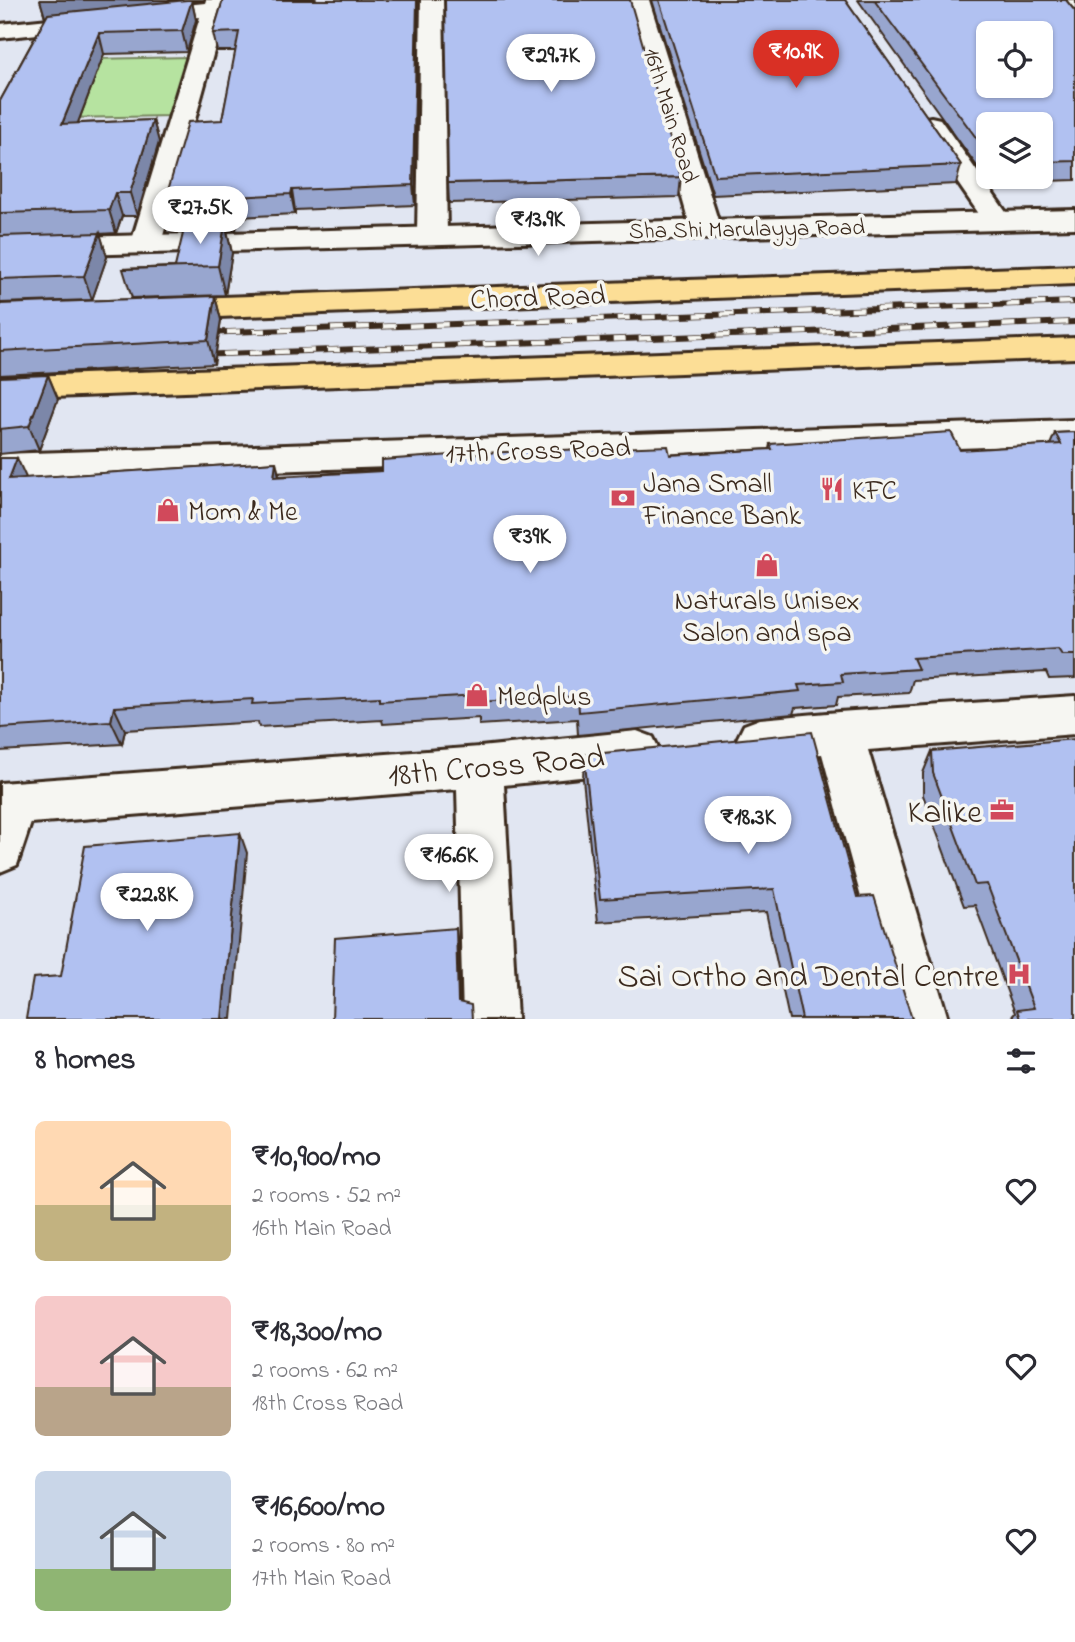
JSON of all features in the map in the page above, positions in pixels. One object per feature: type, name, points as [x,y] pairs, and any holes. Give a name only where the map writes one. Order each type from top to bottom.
[{"type":"main road","name":"Chord Road","points":[[140,310],[1075,275]]},
{"type":"main road","points":[[0,388],[1075,348]]},
{"type":"street","points":[[2,21],[303,0]]},
{"type":"street","points":[[432,0],[432,233]]},
{"type":"street","name":"16th Main Road","points":[[638,0],[706,230]]},
{"type":"street","points":[[146,243],[216,4]]},
{"type":"street","points":[[913,99],[998,221]]},
{"type":"street","name":"Sha Shi Marulayya Road","points":[[0,248],[432,233],[706,230],[1075,219]]},
{"type":"street","name":"17th Cross Road","points":[[0,467],[1075,432]]},
{"type":"street","name":"18th Cross Road","points":[[6,803],[480,767],[839,731],[1075,715]]},
{"type":"street","points":[[839,731],[921,1019]]},
{"type":"street","points":[[480,767],[490,1019]]},
{"type":"street","points":[[0,849],[6,803]]},
{"type":"green space","points":[[190,57],[171,116],[66,118],[93,59]]},
{"type":"building","points":[[192,0],[182,31],[99,33],[62,124],[153,120],[130,193],[115,193],[109,210],[0,213],[0,101],[48,14]]},
{"type":"building","points":[[223,0],[417,0],[413,185],[292,190],[291,194],[234,197],[231,210],[192,211],[197,193],[167,194],[188,122],[222,120],[239,32],[213,33]]},
{"type":"building","points":[[445,0],[630,0],[681,177],[448,183]]},
{"type":"building","points":[[659,0],[845,0],[961,165],[715,176]]},
{"type":"building","points":[[874,0],[1066,0],[1075,11],[1075,161],[1053,162],[1053,112],[976,112],[976,137]]},
{"type":"building","points":[[225,224],[218,266],[123,269],[175,267],[185,225]]},
{"type":"building","points":[[100,233],[84,276],[0,279],[0,236]]},
{"type":"building","points":[[215,296],[208,340],[0,351],[0,304]]},
{"type":"building","points":[[48,375],[29,426],[0,429],[0,377]]},
{"type":"building","points":[[951,432],[960,450],[1061,444],[1055,433],[1075,432],[1075,655],[1062,655],[1058,649],[913,658],[918,669],[841,674],[843,682],[798,685],[800,691],[579,712],[578,696],[478,702],[477,695],[379,701],[379,697],[252,704],[253,699],[114,707],[111,721],[0,728],[0,458],[17,458],[9,479],[276,462],[274,477],[382,471],[382,460],[480,453],[668,446],[670,455],[772,449],[770,444]]},
{"type":"building","points":[[812,732],[857,897],[874,896],[912,1019],[802,1019],[774,889],[600,899],[584,755]]},
{"type":"building","points":[[1075,739],[1075,1019],[1020,1019],[1017,1010],[1034,1008],[987,884],[975,885],[933,773],[932,751]]},
{"type":"building","points":[[240,833],[222,1019],[26,1019],[33,978],[61,976],[85,846]]},
{"type":"building","points":[[456,928],[458,1002],[471,1005],[472,1019],[332,1019],[335,938]]},
{"type":"railway","points":[[201,333],[1075,302]]},
{"type":"railway","points":[[197,355],[1075,322]]},
{"type":"place","name":"KFC","points":[[832,489]]},
{"type":"place","name":"Jana Small Finance Bank","points":[[623,498]]},
{"type":"place","name":"Mom & Me","points":[[168,510]]},
{"type":"place","name":"Naturals Unisex Salon and spa","points":[[767,565]]},
{"type":"place","name":"Medplus","points":[[477,695]]},
{"type":"place","name":"Kalike","points":[[1002,810]]},
{"type":"place","name":"Sai Ortho and Dental Centre","points":[[1019,974]]}]
